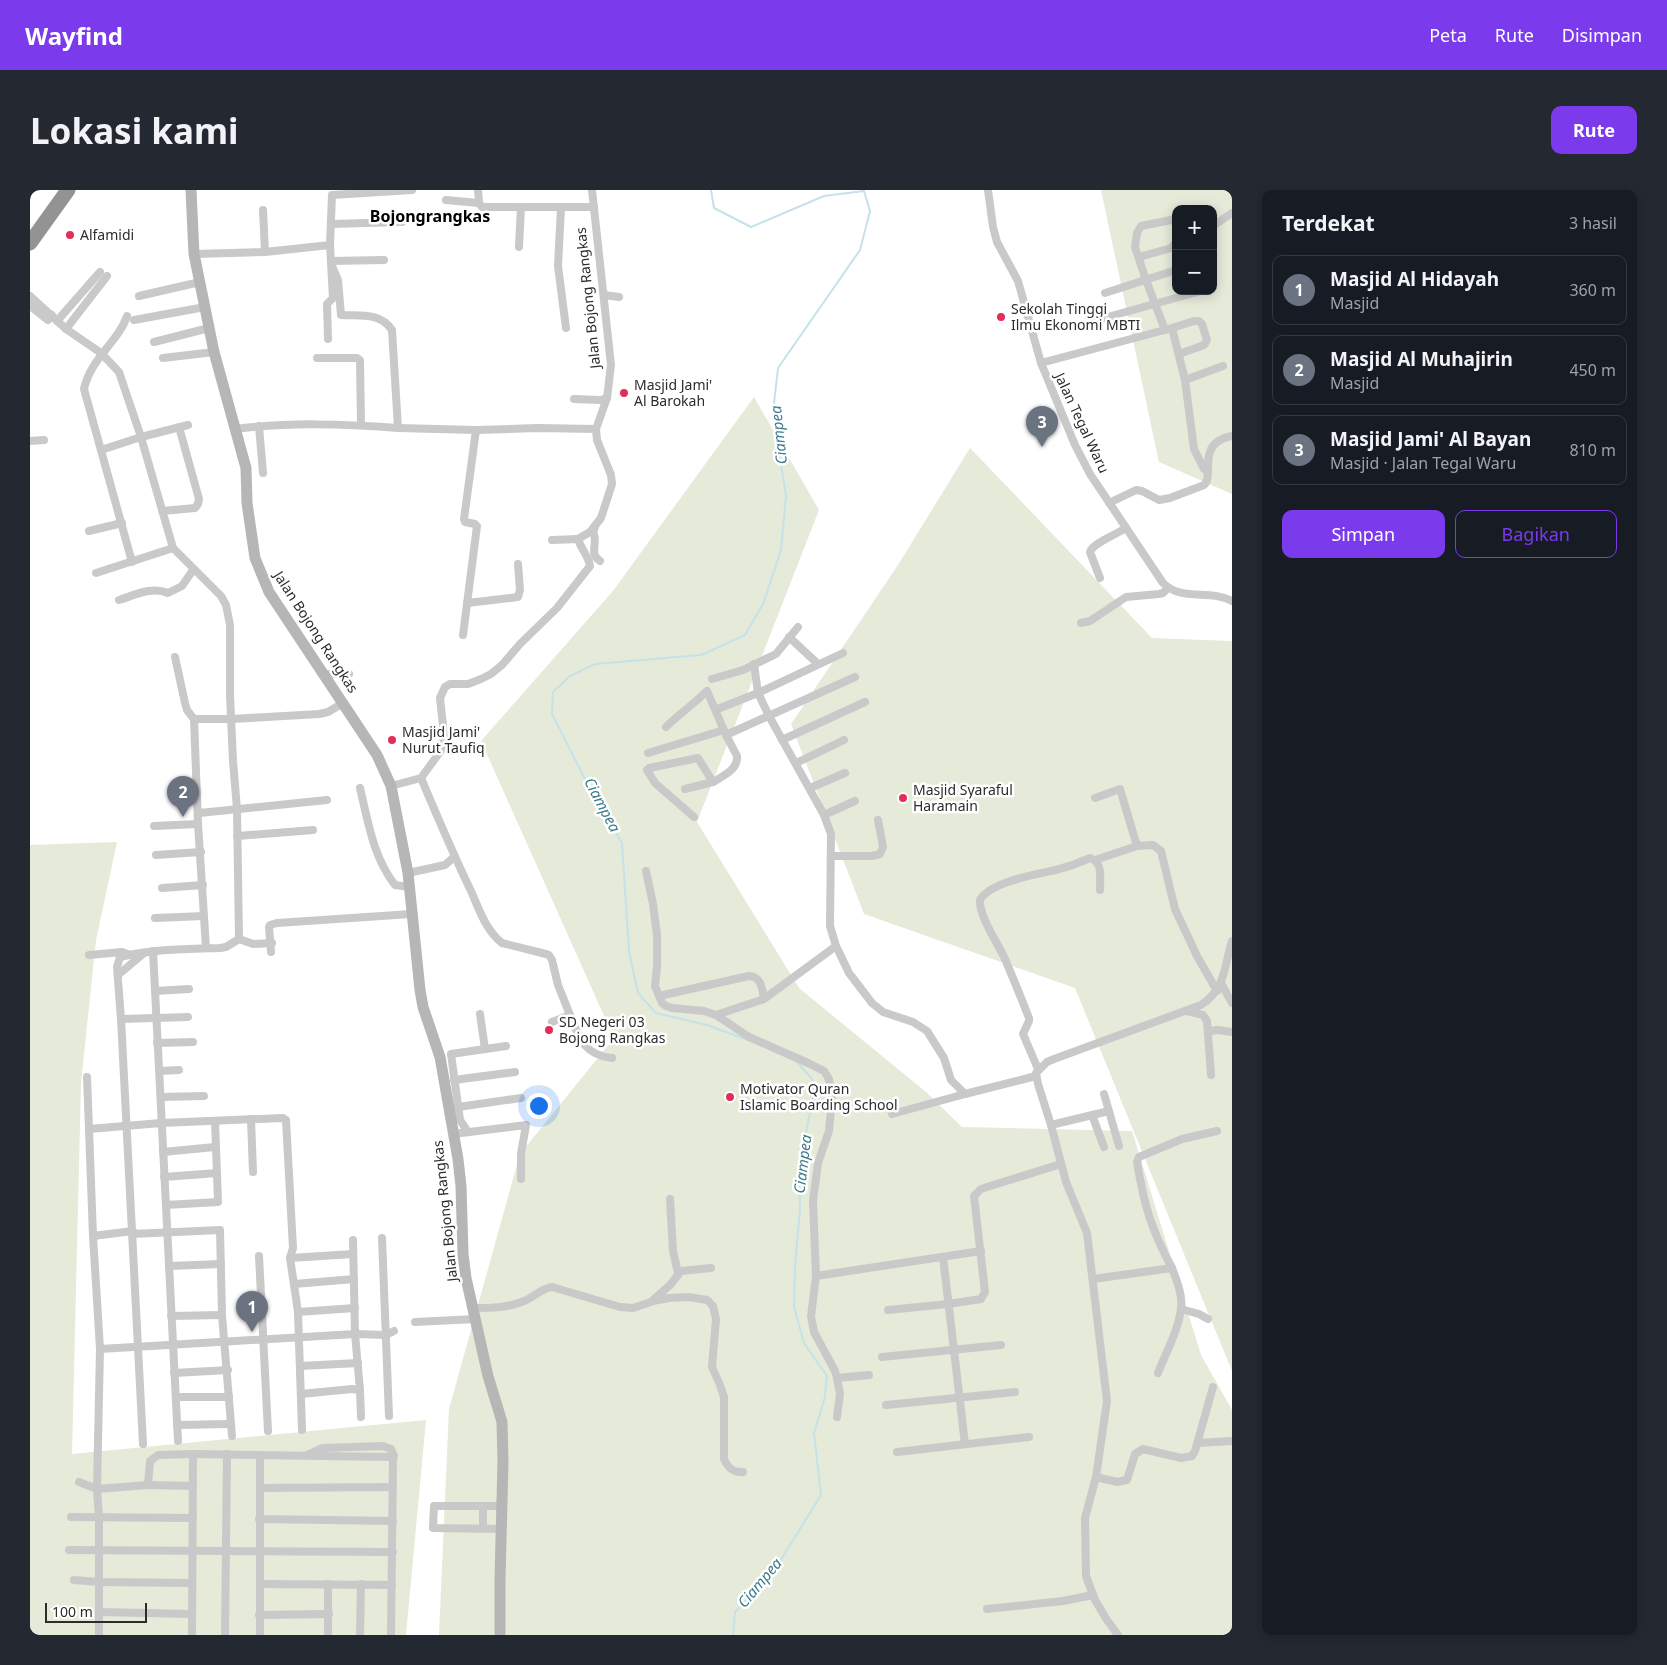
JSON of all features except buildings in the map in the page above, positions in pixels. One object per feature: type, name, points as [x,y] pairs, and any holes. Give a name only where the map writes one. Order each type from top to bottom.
[{"type":"highway","points":[[30,243],[68,190]]},
{"type":"main road","name":"Jalan Bojong Rangkas","points":[[192,190],[194,254],[214,352],[246,468],[248,511],[252,544],[258,568],[270,592],[377,755],[391,786],[408,873],[420,990],[440,1057],[461,1186],[463,1254],[466,1278],[488,1376],[502,1422],[500,1635]]},
{"type":"street","points":[[328,339],[326,304],[333,298],[330,245],[331,193],[412,190]]},
{"type":"street","points":[[478,190],[478,203]]},
{"type":"street","name":"Jalan Bojong Rangkas","points":[[592,190],[611,365],[607,398],[596,430]]},
{"type":"street","name":"Jalan Tegal Waru","points":[[988,190],[997,242],[1018,281],[1041,363],[1082,458],[1109,503],[1168,588]]},
{"type":"street","points":[[446,200],[478,203],[482,207],[561,208],[594,206]]},
{"type":"street","points":[[520,247],[521,207]]},
{"type":"street","points":[[561,208],[558,266],[566,328]]},
{"type":"street","points":[[263,210],[265,252]]},
{"type":"street","points":[[1217,223],[1232,213]]},
{"type":"street","points":[[1172,220],[1146,223],[1139,228],[1135,242],[1155,304],[1179,354],[1185,380],[1194,449],[1204,469],[1208,471]]},
{"type":"street","points":[[331,224],[402,222]]},
{"type":"street","points":[[194,254],[265,252],[330,245]]},
{"type":"street","points":[[1139,257],[1172,247]]},
{"type":"street","points":[[332,264],[384,260]]},
{"type":"street","points":[[332,264],[338,280],[341,314],[368,315],[382,320],[392,330],[398,428]]},
{"type":"street","points":[[1105,293],[1172,271]]},
{"type":"street","points":[[30,306],[48,320],[55,318],[104,274],[66,329]]},
{"type":"street","points":[[139,296],[200,282]]},
{"type":"street","points":[[604,295],[619,297]]},
{"type":"street","points":[[1097,320],[1186,295]]},
{"type":"street","points":[[30,296],[66,329],[101,354],[119,372],[141,437],[173,548],[221,596],[229,614],[233,761],[237,809],[239,939]]},
{"type":"street","points":[[132,562],[84,388],[85,382],[101,354],[124,324],[131,318],[205,307]]},
{"type":"street","points":[[1041,363],[1168,329],[1194,320],[1199,321],[1202,324],[1207,340],[1204,345],[1179,354]]},
{"type":"street","points":[[154,342],[209,328]]},
{"type":"street","points":[[163,358],[214,352]]},
{"type":"street","points":[[317,358],[357,358],[360,360],[361,425]]},
{"type":"street","points":[[1185,380],[1224,366]]},
{"type":"street","points":[[574,399],[602,400],[607,398]]},
{"type":"street","points":[[236,429],[283,424],[476,430],[537,428],[596,430],[597,440],[612,484],[603,513],[593,532],[596,540],[594,555],[600,560]]},
{"type":"street","points":[[101,450],[188,425]]},
{"type":"street","points":[[259,426],[263,473]]},
{"type":"street","points":[[162,511],[195,508],[198,504],[197,490],[179,427]]},
{"type":"street","points":[[463,635],[477,526],[465,522],[464,519],[476,430]]},
{"type":"street","points":[[1109,503],[1136,490],[1159,500],[1170,498],[1207,483],[1207,464],[1210,452],[1218,441],[1232,436]]},
{"type":"street","points":[[30,441],[44,440]]},
{"type":"street","points":[[89,531],[122,523]]},
{"type":"street","points":[[552,540],[578,539],[590,532],[596,525]]},
{"type":"street","points":[[1100,578],[1090,550],[1094,545],[1126,528]]},
{"type":"street","points":[[391,786],[421,778],[435,760],[443,744],[444,735],[440,698],[442,692],[450,684],[468,684],[491,674],[502,665],[520,644],[558,608],[590,566],[590,562],[578,539]]},
{"type":"street","points":[[96,572],[173,548]]},
{"type":"street","points":[[467,603],[518,598],[520,590],[518,564]]},
{"type":"street","points":[[119,600],[151,590],[163,590],[168,593],[182,586],[193,570]]},
{"type":"street","points":[[1081,623],[1090,621],[1126,597],[1164,593],[1168,588],[1181,594],[1216,596],[1232,601]]},
{"type":"street","points":[[712,679],[743,670],[776,654],[798,628]]},
{"type":"street","points":[[790,638],[818,664]]},
{"type":"street","points":[[720,708],[758,693],[843,653]]},
{"type":"street","points":[[175,657],[185,703],[194,719],[198,824],[206,948]]},
{"type":"street","points":[[754,664],[758,693],[824,815],[831,834],[830,926],[836,946],[849,974],[872,1003],[883,1012],[914,1022],[927,1031],[944,1058],[951,1080],[965,1094]]},
{"type":"street","points":[[324,674],[349,674]]},
{"type":"street","points":[[648,754],[725,733],[769,716],[855,677]]},
{"type":"street","points":[[666,727],[707,691],[738,759],[729,773],[713,782],[685,789]]},
{"type":"street","points":[[782,740],[865,702]]},
{"type":"street","points":[[194,719],[232,719],[319,714],[328,712],[343,703]]},
{"type":"street","points":[[796,762],[844,740]]},
{"type":"street","points":[[694,817],[655,783],[647,770],[698,758],[713,782]]},
{"type":"street","points":[[810,788],[845,773]]},
{"type":"street","points":[[421,778],[454,857],[487,927],[497,940],[506,945],[549,955],[558,985],[577,1033],[585,1047],[593,1053],[612,1058]]},
{"type":"street","points":[[360,788],[371,836],[379,857],[395,885],[409,887]]},
{"type":"street","points":[[1095,798],[1120,790],[1137,846]]},
{"type":"street","points":[[199,813],[327,800]]},
{"type":"street","points":[[824,815],[855,801]]},
{"type":"street","points":[[832,856],[872,856],[880,854],[883,847],[878,820]]},
{"type":"street","points":[[154,826],[198,824]]},
{"type":"street","points":[[237,836],[312,830]]},
{"type":"street","points":[[1118,1635],[1106,1620],[1086,1576],[1085,1518],[1096,1477],[1107,1401],[1086,1228],[1068,1187],[1037,1073],[1023,1034],[1029,1018],[983,914],[980,900],[985,894],[999,886],[1022,877],[1064,868],[1090,858],[1095,860],[1137,846],[1153,845],[1161,850],[1176,909],[1197,956],[1217,991]]},
{"type":"street","points":[[156,855],[201,852]]},
{"type":"street","points":[[408,873],[445,865],[454,857]]},
{"type":"street","points":[[1095,860],[1100,867],[1100,890]]},
{"type":"street","points":[[646,871],[657,935],[656,986],[662,1003],[672,1008],[704,1011],[716,1015],[749,1037],[824,1071],[829,1079],[832,1099],[829,1131],[818,1164],[813,1201],[816,1276],[811,1316],[812,1326],[837,1378],[840,1394],[837,1417]]},
{"type":"street","points":[[162,888],[203,885]]},
{"type":"street","points":[[271,952],[272,943],[269,928],[270,925],[277,923],[412,914]]},
{"type":"street","points":[[155,918],[204,916]]},
{"type":"street","points":[[143,1444],[117,967],[120,957],[150,951],[226,946],[239,939],[253,944],[272,943]]},
{"type":"street","points":[[892,1114],[1037,1073],[1054,1059],[1201,1005],[1212,997],[1221,983],[1232,941]]},
{"type":"street","points":[[716,1015],[764,999],[836,946]]},
{"type":"street","points":[[118,975],[150,951]]},
{"type":"street","points":[[150,951],[155,991],[160,1071],[178,1441]]},
{"type":"street","points":[[89,955],[122,952],[130,955]]},
{"type":"street","points":[[659,996],[752,976],[759,980],[764,999]]},
{"type":"street","points":[[1221,983],[1232,1003]]},
{"type":"street","points":[[155,991],[189,989]]},
{"type":"street","points":[[1186,1010],[1204,1015],[1207,1022],[1211,1075]]},
{"type":"street","points":[[480,1014],[485,1049]]},
{"type":"street","points":[[552,1022],[570,1015]]},
{"type":"street","points":[[121,1019],[188,1017]]},
{"type":"street","points":[[1209,1031],[1232,1032]]},
{"type":"street","points":[[157,1044],[193,1042]]},
{"type":"street","points":[[468,1132],[460,1120],[450,1054],[506,1046]]},
{"type":"street","points":[[160,1071],[178,1070]]},
{"type":"street","points":[[454,1080],[515,1072]]},
{"type":"street","points":[[87,1078],[93,1236],[100,1349],[97,1489],[99,1635]]},
{"type":"street","points":[[1104,1094],[1119,1146]]},
{"type":"street","points":[[161,1097],[204,1096]]},
{"type":"street","points":[[458,1107],[521,1098]]},
{"type":"street","points":[[1051,1125],[1109,1112]]},
{"type":"street","points":[[1092,1116],[1104,1147]]},
{"type":"street","points":[[88,1129],[162,1123],[283,1118],[287,1123],[293,1248],[290,1258],[298,1312],[302,1430]]},
{"type":"street","points":[[251,1119],[253,1172]]},
{"type":"street","points":[[166,1205],[218,1202],[214,1121]]},
{"type":"street","points":[[453,1134],[526,1125],[521,1154],[520,1179]]},
{"type":"street","points":[[1158,1373],[1178,1321],[1181,1297],[1172,1268],[1158,1242],[1146,1210],[1137,1162],[1139,1157],[1182,1139],[1217,1130]]},
{"type":"street","points":[[163,1152],[216,1147]]},
{"type":"street","points":[[888,1310],[948,1304],[977,1300],[984,1297],[981,1251],[974,1196],[981,1189],[1061,1164]]},
{"type":"street","points":[[164,1177],[217,1174]]},
{"type":"street","points":[[670,1198],[673,1251],[678,1273]]},
{"type":"street","points":[[93,1236],[220,1230],[222,1315],[232,1436]]},
{"type":"street","points":[[382,1238],[389,1416]]},
{"type":"street","points":[[353,1240],[355,1334],[361,1417]]},
{"type":"street","points":[[816,1276],[981,1251]]},
{"type":"street","points":[[290,1258],[353,1254]]},
{"type":"street","points":[[259,1256],[268,1431]]},
{"type":"street","points":[[943,1257],[965,1444]]},
{"type":"street","points":[[169,1266],[221,1264]]},
{"type":"street","points":[[651,1302],[684,1269],[711,1268]]},
{"type":"street","points":[[1093,1279],[1172,1268]]},
{"type":"street","points":[[294,1284],[354,1279]]},
{"type":"street","points":[[415,1322],[516,1304],[531,1298],[544,1289],[552,1287],[627,1308],[639,1307],[669,1298],[689,1297],[707,1300],[713,1306],[716,1319],[712,1367],[724,1397],[723,1452],[727,1466],[733,1471],[743,1472]]},
{"type":"street","points":[[298,1312],[355,1308]]},
{"type":"street","points":[[1181,1308],[1208,1319]]},
{"type":"street","points":[[172,1316],[222,1315]]},
{"type":"street","points":[[100,1349],[355,1334],[386,1335],[394,1331]]},
{"type":"street","points":[[882,1357],[1001,1345]]},
{"type":"street","points":[[300,1366],[358,1363]]},
{"type":"street","points":[[174,1373],[228,1370]]},
{"type":"street","points":[[837,1378],[869,1375]]},
{"type":"street","points":[[1096,1477],[1122,1482],[1127,1480],[1137,1452],[1143,1449],[1186,1458],[1192,1456],[1196,1451],[1212,1387]]},
{"type":"street","points":[[301,1394],[352,1389],[360,1390]]},
{"type":"street","points":[[886,1405],[1015,1392]]},
{"type":"street","points":[[176,1397],[229,1397]]},
{"type":"street","points":[[177,1425],[230,1424]]},
{"type":"street","points":[[897,1452],[1029,1437]]},
{"type":"street","points":[[1198,1443],[1232,1440]]},
{"type":"street","points":[[192,1635],[193,1454]]},
{"type":"street","points":[[225,1635],[227,1454]]},
{"type":"street","points":[[148,1485],[148,1466],[153,1457],[158,1455],[386,1456],[393,1460],[391,1635]]},
{"type":"street","points":[[260,1455],[260,1635]]},
{"type":"street","points":[[79,1482],[97,1489],[148,1485],[193,1486]]},
{"type":"street","points":[[260,1488],[393,1487]]},
{"type":"street","points":[[502,1506],[434,1506],[433,1528],[502,1529]]},
{"type":"street","points":[[483,1506],[483,1528]]},
{"type":"street","points":[[70,1517],[193,1518]]},
{"type":"street","points":[[259,1519],[393,1521]]},
{"type":"street","points":[[69,1550],[393,1552]]},
{"type":"street","points":[[74,1580],[192,1583]]},
{"type":"street","points":[[260,1584],[392,1585]]},
{"type":"street","points":[[328,1584],[328,1635]]},
{"type":"street","points":[[360,1635],[361,1584]]},
{"type":"street","points":[[986,1609],[1063,1601],[1093,1595]]},
{"type":"street","points":[[99,1612],[192,1614]]},
{"type":"street","points":[[259,1615],[329,1614]]},
{"type":"green space","points":[[1101,190],[1232,190],[1232,494],[1159,462]]},
{"type":"green space","points":[[754,397],[819,510],[697,822],[799,988],[926,1092],[962,1127],[1132,1131],[1201,1355],[1232,1410],[1232,1635],[439,1635],[449,1409],[520,1154],[614,1038],[481,741],[613,591]]},
{"type":"green space","points":[[970,448],[1152,638],[1232,641],[1232,1371],[1075,988],[864,914],[791,724],[898,565]]},
{"type":"green space","points":[[117,842],[96,940],[81,1083],[72,1454],[426,1420],[406,1635],[30,1635],[30,845]]},
{"type":"waterway","name":"Ciampea","points":[[711,190],[714,208],[751,227],[824,196],[864,191],[870,211],[860,250],[778,368],[773,412],[786,496],[781,550],[763,604],[745,635],[701,655],[595,664],[570,676],[553,692],[552,714],[585,779],[622,843],[629,951],[638,993],[656,1013],[707,1025],[748,1040]]},
{"type":"waterway","name":"Ciampea","points":[[733,1635],[735,1612],[774,1571],[821,1495],[814,1433],[825,1397],[827,1376],[804,1343],[794,1307],[800,1208],[799,1166],[813,1098],[812,1079],[797,1062]]},
{"type":"place","name":"Alfamidi","points":[[70,235]]},
{"type":"place","name":"Sekolah Tinggi Ilmu Ekonomi MBTI","points":[[1001,317]]},
{"type":"place","name":"Masjid Jami' Al Barokah","points":[[624,393]]},
{"type":"place","name":"Masjid Jami' Al Bayan","points":[[1042,447]]},
{"type":"place","name":"Masjid Jami' Nurut Taufiq","points":[[392,740]]},
{"type":"place","name":"Masjid Syaraful Haramain","points":[[903,798]]},
{"type":"place","name":"Masjid Al Muhajirin","points":[[183,817]]},
{"type":"place","name":"SD Negeri 03 Bojong Rangkas","points":[[549,1030]]},
{"type":"place","name":"Motivator Quran Islamic Boarding School","points":[[730,1097]]},
{"type":"place","name":"Masjid Al Hidayah","points":[[252,1332]]},
{"type":"district","name":"Bojongrangkas","points":[[430,216]]}]
